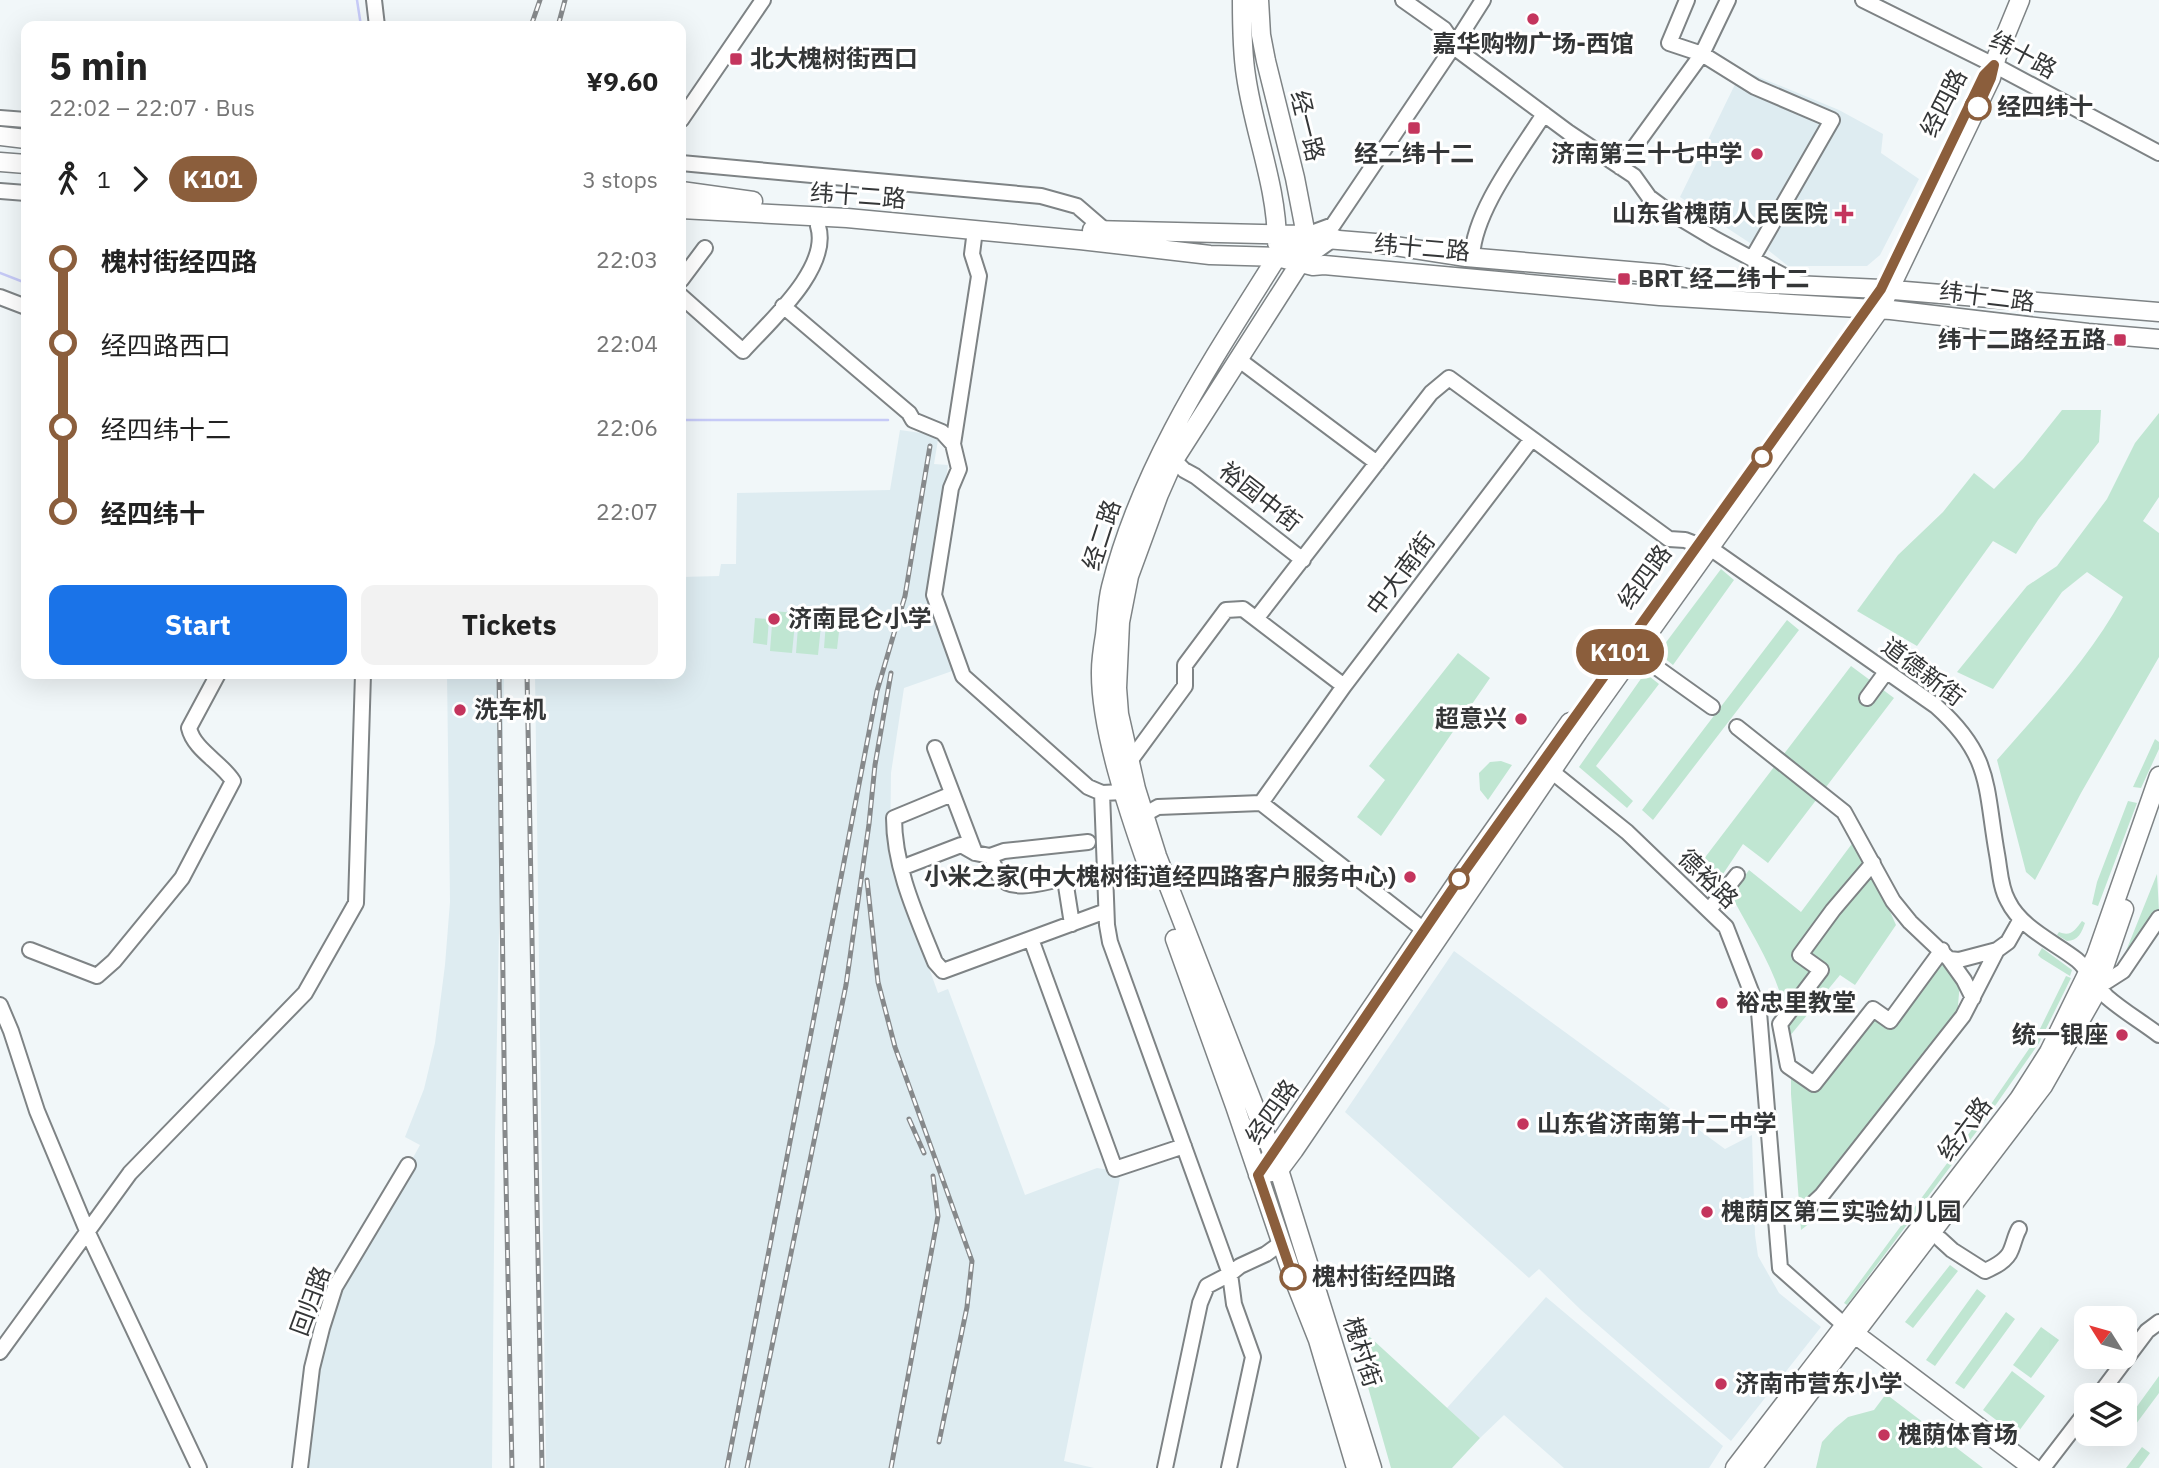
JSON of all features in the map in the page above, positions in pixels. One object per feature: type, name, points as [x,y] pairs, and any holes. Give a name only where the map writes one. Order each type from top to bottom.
[{"type":"main road","name":"经一路","points":[[1242,0],[1246,76],[1270,184],[1277,234],[1277,257]]},
{"type":"main road","name":"经一路","points":[[1259,0],[1266,61],[1306,235],[1300,262]]},
{"type":"main road","name":"经四路","points":[[1258,1175],[1276,1162],[1546,767],[1873,309],[1885,289],[1984,75],[1994,65],[2020,0]]},
{"type":"main road","points":[[0,136],[21,138]]},
{"type":"main road","points":[[0,162],[21,164]]},
{"type":"main road","name":"纬十二路","points":[[686,192],[725,199],[1106,232],[1306,235],[1314,239],[1334,239],[1472,258],[1664,274],[1703,281],[1885,289],[2159,312]]},
{"type":"main road","name":"纬十二路","points":[[686,209],[975,230],[1210,255],[1277,257],[1313,266],[1407,272],[1660,296],[1873,309],[2159,339]]},
{"type":"main road","name":"经二路","points":[[1258,1175],[1135,830],[1112,747],[1101,670],[1110,589],[1140,497],[1187,401],[1277,257]]},
{"type":"main road","name":"经二路","points":[[1276,1162],[1157,856],[1130,761],[1119,714],[1117,688],[1120,622],[1129,576],[1154,506],[1174,460],[1300,262]]},
{"type":"main road","name":"经四路","points":[[1276,1162],[1424,930],[1635,652],[1704,547]]},
{"type":"main road","name":"经六路","points":[[2093,980],[2096,956],[2159,776]]},
{"type":"main road","name":"经六路","points":[[1735,1468],[1850,1331],[2043,1086],[2069,1043],[2159,805]]},
{"type":"main road","name":"槐村街","points":[[1276,1162],[1372,1468]]},
{"type":"main road","name":"槐村街","points":[[1258,1175],[1318,1340],[1356,1468]]},
{"type":"main road","points":[[1850,1331],[2034,1468]]},
{"type":"main road","name":"经六路","points":[[1752,1468],[1850,1331]]},
{"type":"street","points":[[374,0],[376,21]]},
{"type":"street","points":[[686,113],[763,0]]},
{"type":"street","points":[[1403,0],[1444,29],[1457,47],[1544,114],[1634,176],[1650,197],[1665,208],[1800,285]]},
{"type":"street","name":"经二路","points":[[1300,262],[1334,239],[1457,47],[1483,0]]},
{"type":"street","name":"经二路","points":[[1277,257],[1306,235],[1333,225],[1490,0]]},
{"type":"street","points":[[1687,0],[1669,43],[1702,54],[1755,87],[1832,120],[1752,259]]},
{"type":"street","name":"纬十路","points":[[1867,1],[2159,153]]},
{"type":"street","points":[[1620,167],[1702,54],[1722,2]]},
{"type":"street","points":[[1472,258],[1472,243],[1496,188],[1544,114]]},
{"type":"street","points":[[0,118],[21,120]]},
{"type":"street","points":[[686,163],[1041,196],[1077,206],[1106,232]]},
{"type":"street","points":[[0,191],[21,192]]},
{"type":"street","points":[[686,300],[744,351],[816,262],[820,233],[818,226]]},
{"type":"street","points":[[975,230],[972,254],[979,275],[953,444],[959,469],[951,488],[934,595],[963,676],[1088,788],[1102,793],[1124,792]]},
{"type":"street","points":[[686,273],[705,248]]},
{"type":"street","points":[[0,297],[21,305]]},
{"type":"street","points":[[783,306],[909,413],[913,420],[942,432],[953,444]]},
{"type":"street","points":[[1238,359],[1377,463]]},
{"type":"street","points":[[1303,560],[1431,393],[1449,378],[1669,539],[1685,540],[1704,547]]},
{"type":"street","name":"中大南街","points":[[1261,803],[1343,686],[1531,440]]},
{"type":"street","name":"裕园中街","points":[[1174,460],[1303,560],[1256,619]]},
{"type":"street","name":"道德新街","points":[[1704,547],[1936,706],[1957,726],[1976,752],[1989,788],[2002,886],[2008,902],[2021,919],[2079,962],[2107,996],[2159,1035]]},
{"type":"street","points":[[1130,761],[1185,686],[1185,665],[1226,610],[1243,609],[1343,686]]},
{"type":"street","points":[[1635,652],[1712,707]]},
{"type":"street","points":[[1867,698],[1886,672]]},
{"type":"street","points":[[30,950],[97,976],[114,961],[182,878],[233,781],[226,770],[191,738],[189,728],[215,679]]},
{"type":"street","points":[[0,1352],[130,1173],[305,993],[356,903],[363,679]]},
{"type":"street","points":[[1737,727],[1844,812],[1893,901],[1910,922],[1946,954],[1973,998]]},
{"type":"street","points":[[935,748],[975,853]]},
{"type":"street","name":"德裕路","points":[[1546,767],[1627,832],[1726,927],[1759,1012],[1780,1268],[1850,1331]]},
{"type":"street","points":[[1102,793],[1106,911],[1110,942],[1230,1274],[1234,1304],[1253,1357],[1229,1468]]},
{"type":"street","points":[[952,794],[894,818],[894,837],[901,868],[935,962],[943,971],[1106,911]]},
{"type":"street","points":[[1143,811],[1149,812],[1158,807],[1261,803],[1424,930]]},
{"type":"street","points":[[901,868],[961,845],[975,853],[990,856],[1004,851],[1088,842]]},
{"type":"street","points":[[990,856],[999,877],[1006,883],[1016,886],[1061,879],[1066,886],[1072,924]]},
{"type":"street","points":[[1873,863],[1833,910],[1800,955],[1821,970],[1780,1024],[1788,1066],[1814,1084],[1873,1009],[1890,1021],[1946,954]]},
{"type":"street","points":[[1709,910],[1737,875]]},
{"type":"street","points":[[2093,980],[2123,971],[2159,918]]},
{"type":"street","points":[[1946,954],[1959,960],[1997,950],[2008,942],[2021,919]]},
{"type":"street","points":[[1031,939],[1115,1169],[1184,1146]]},
{"type":"street","points":[[1775,1215],[1807,1209],[1822,1195],[1963,1016],[1997,950]]},
{"type":"street","points":[[0,1005],[37,1111],[88,1233],[199,1468]]},
{"type":"street","name":"回归路","points":[[300,1468],[312,1368],[335,1287],[408,1165]]},
{"type":"street","points":[[1940,1239],[1985,1271],[1997,1265],[2011,1252],[2013,1239],[2019,1229]]},
{"type":"street","points":[[1165,1468],[1200,1303],[1207,1286],[1281,1243]]},
{"type":"street","points":[[2108,1383],[2147,1331],[2159,1322]]},
{"type":"street","points":[[2043,1468],[2074,1428]]},
{"type":"shaded area","points":[[1742,70],[1839,110],[1883,134],[1881,153],[1919,179],[1880,255],[1867,266],[1788,266],[1768,250],[1834,122],[1756,247],[1680,197]]},
{"type":"shaded area","points":[[900,430],[928,434],[938,440],[934,464],[948,465],[929,599],[955,670],[904,688],[891,773],[890,860],[938,993],[948,989],[1025,1195],[1097,1168],[1116,1171],[1120,1178],[1064,1461],[1094,1468],[546,1468],[535,679],[686,679],[686,577],[719,576],[721,564],[736,564],[737,493],[890,490]]},
{"type":"shaded area","points":[[447,679],[504,679],[492,1468],[305,1468],[317,1360],[333,1303],[420,1145],[405,1137],[424,1089],[435,1043],[450,902]]},
{"type":"shaded area","name":"山东省济南第十二中学","points":[[1454,951],[1725,1149],[1752,1135],[1758,1256],[1779,1293],[1821,1327],[1731,1441],[1581,1310],[1539,1269],[1529,1278],[1345,1112]]},
{"type":"shaded area","points":[[1546,1297],[1723,1446],[1709,1468],[1564,1468],[1504,1415],[1480,1438],[1447,1408]]},
{"type":"green space","points":[[2062,410],[2101,410],[2099,442],[2038,520],[2016,554],[1993,541],[1917,646],[1857,611],[1898,555],[1943,512],[1974,473],[1994,489],[2023,459]]},
{"type":"green space","points":[[2159,413],[2159,497],[2143,521],[2159,533],[2159,657],[2035,880],[2026,872],[1997,760],[2048,702],[2096,641],[2123,597],[2087,572],[2062,592],[1993,689],[1957,672],[2027,586],[2057,566],[2107,499],[2135,443]]},
{"type":"green space","points":[[1721,569],[1734,580],[1673,665],[1658,653]]},
{"type":"green space","points":[[773,611],[796,613],[792,653],[770,651]]},
{"type":"green space","points":[[799,614],[822,616],[818,655],[796,653]]},
{"type":"green space","points":[[755,618],[769,619],[767,645],[753,643]]},
{"type":"green space","points":[[1787,620],[1799,630],[1653,820],[1642,810]]},
{"type":"green space","points":[[826,622],[840,623],[837,649],[824,648]]},
{"type":"green space","points":[[1458,653],[1490,678],[1381,836],[1357,817],[1385,780],[1369,766]]},
{"type":"green space","points":[[1851,666],[1894,698],[1768,863],[1743,844],[1719,880],[1700,864]]},
{"type":"green space","points":[[1645,673],[1659,684],[1596,766],[1633,801],[1627,808],[1579,767]]},
{"type":"green space","points":[[2155,739],[2159,742],[2159,749],[2141,788],[2133,787]]},
{"type":"green space","points":[[1501,761],[1512,765],[1488,800],[1480,790],[1479,773],[1490,762]]},
{"type":"green space","points":[[2128,801],[2137,803],[2098,906],[2092,904],[2097,882]]},
{"type":"green space","points":[[1857,837],[1896,925],[1855,985],[1840,975],[1789,1037],[1787,1018],[1776,981],[1731,895],[1749,870],[1801,912]]},
{"type":"green space","points":[[2157,874],[2159,911],[2130,955],[2126,951]]},
{"type":"green space","points":[[2082,921],[2085,923],[2082,930],[2074,939],[2067,941],[2057,935],[2059,932],[2072,932]]},
{"type":"green space","points":[[2042,948],[2072,970],[2070,976],[2038,955]]},
{"type":"green space","points":[[1942,963],[1960,982],[1957,1017],[1830,1191],[1815,1219],[1801,1230],[1791,1063],[1813,1078],[1869,1018],[1894,1018]]},
{"type":"green space","points":[[2066,976],[2071,978],[2039,1043],[1983,1123],[1980,1120],[2033,1043]]},
{"type":"green space","points":[[1976,1124],[1980,1127],[1847,1305],[1844,1303]]},
{"type":"green space","points":[[1950,1265],[1958,1271],[1913,1328],[1905,1322]]},
{"type":"green space","points":[[1977,1289],[1986,1296],[1935,1366],[1926,1360]]},
{"type":"green space","points":[[2006,1312],[2015,1319],[1964,1389],[1955,1383]]},
{"type":"green space","points":[[1348,1317],[1480,1438],[1452,1468],[1391,1468]]},
{"type":"green space","points":[[2041,1327],[2059,1340],[2031,1378],[2013,1365]]},
{"type":"green space","points":[[2012,1371],[2045,1396],[2016,1435],[1983,1410]]},
{"type":"green space","points":[[2159,1376],[2159,1393],[2137,1423],[2137,1406]]},
{"type":"green space","name":"槐荫体育场","points":[[1886,1394],[1983,1468],[1816,1468],[1822,1442],[1835,1428],[1848,1417],[1874,1410]]},
{"type":"green space","points":[[2142,1447],[2150,1453],[2139,1468],[2126,1468]]},
{"type":"waterway","points":[[357,0],[360,21]]},
{"type":"waterway","points":[[0,273],[21,281]]},
{"type":"waterway","points":[[686,420],[888,420]]},
{"type":"railway","points":[[533,21],[540,0]]},
{"type":"railway","points":[[559,21],[565,0]]},
{"type":"railway","points":[[727,1468],[877,691],[905,596],[930,446]]},
{"type":"railway","points":[[747,1468],[846,985],[875,765],[891,673]]},
{"type":"railway","points":[[499,679],[512,1468]]},
{"type":"railway","points":[[527,679],[542,1468]]},
{"type":"railway","points":[[867,880],[878,982],[895,1047],[972,1261],[967,1307],[939,1442]]},
{"type":"railway","points":[[909,1119],[924,1153]]},
{"type":"railway","points":[[891,1468],[938,1216],[933,1176]]},
{"type":"bus line","name":"K101","points":[[1293,1277],[1258,1175],[1464,872],[1881,289],[1984,75],[1994,65],[1978,107]]},
{"type":"place","name":"嘉华购物广场-西馆","points":[[1533,19]]},
{"type":"place","name":"北大槐树街西口","points":[[736,59]]},
{"type":"place","name":"经四纬十","points":[[1978,107]]},
{"type":"place","name":"经二纬十二","points":[[1414,128]]},
{"type":"place","name":"济南第三十七中学","points":[[1757,154]]},
{"type":"place","name":"山东省槐荫人民医院","points":[[1844,214]]},
{"type":"place","name":"BRT 经二纬十二","points":[[1624,279]]},
{"type":"place","name":"纬十二路经五路","points":[[2120,340]]},
{"type":"place","name":"济南昆仑小学","points":[[774,619]]},
{"type":"place","name":"洗车机","points":[[460,710]]},
{"type":"place","name":"超意兴","points":[[1521,719]]},
{"type":"place","name":"小米之家(中大槐树街道经四路客户服务中心)","points":[[1410,877]]},
{"type":"place","name":"裕忠里教堂","points":[[1722,1003]]},
{"type":"place","name":"统一银座","points":[[2122,1035]]},
{"type":"place","name":"山东省济南第十二中学","points":[[1523,1124]]},
{"type":"place","name":"槐荫区第三实验幼儿园","points":[[1707,1212]]},
{"type":"place","name":"槐村街经四路","points":[[1293,1277]]},
{"type":"place","name":"济南市营东小学","points":[[1721,1384]]},
{"type":"place","name":"槐荫体育场","points":[[1884,1435]]}]
